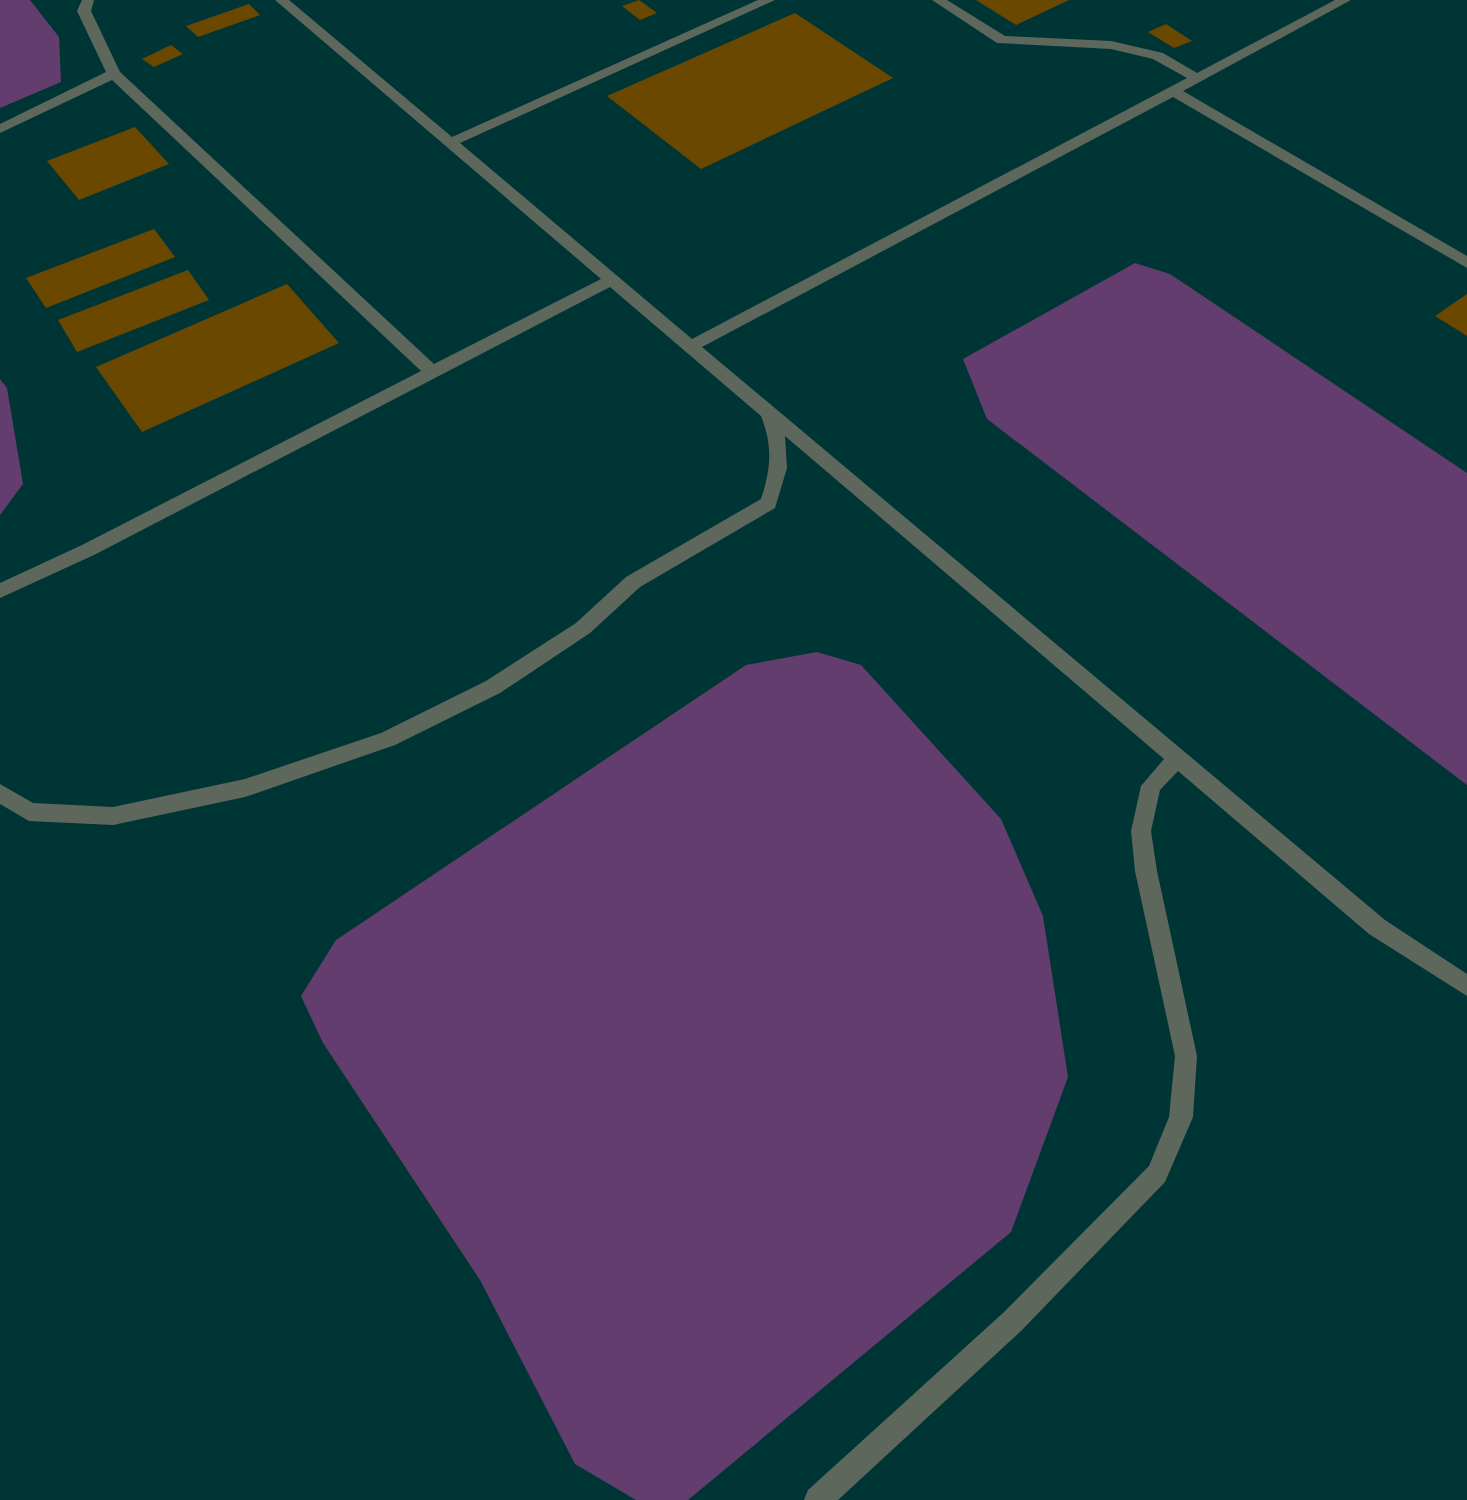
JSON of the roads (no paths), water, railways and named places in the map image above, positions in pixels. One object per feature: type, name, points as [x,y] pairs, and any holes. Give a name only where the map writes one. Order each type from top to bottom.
[{"type":"lane","points":[[88,0],[84,11],[114,74],[432,372]]},
{"type":"lane","points":[[281,0],[1377,927],[1467,986]]},
{"type":"lane","points":[[449,143],[769,0]]},
{"type":"lane","points":[[938,0],[1002,40],[1111,45],[1158,56],[1197,78]]},
{"type":"lane","points":[[690,347],[1345,0]]},
{"type":"lane","points":[[0,129],[114,74]]},
{"type":"lane","points":[[1173,91],[1467,263]]},
{"type":"lane","points":[[0,591],[88,550],[611,280]]},
{"type":"lane","points":[[0,793],[29,812],[113,816],[245,788],[388,739],[454,707],[493,687],[583,628],[633,582],[769,503],[781,465],[777,435],[768,414]]},
{"type":"lane","points":[[818,1500],[1023,1312],[1157,1174],[1181,1117],[1186,1056],[1146,871],[1141,831],[1151,786],[1177,758]]}]
